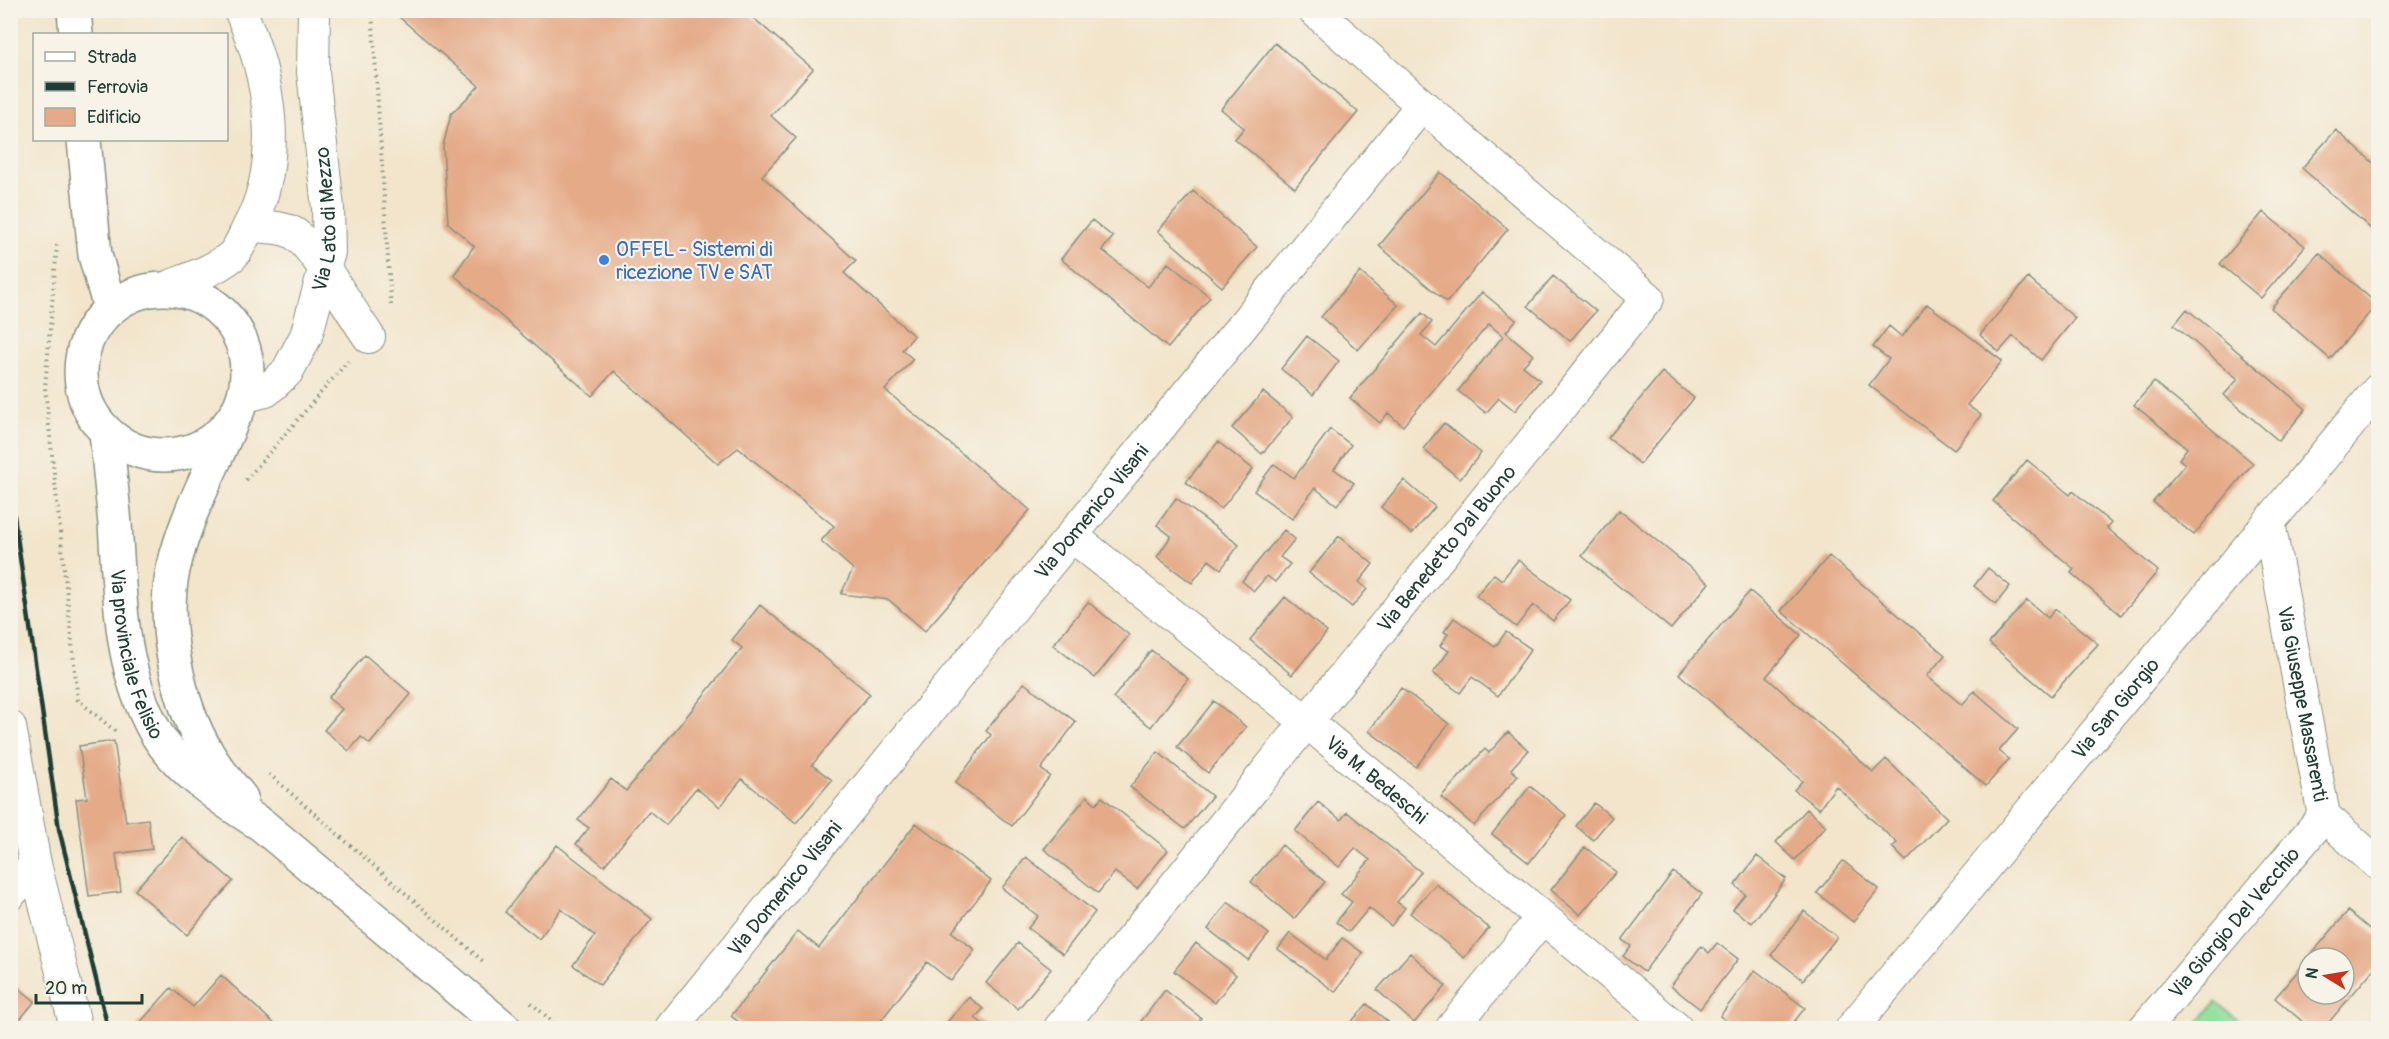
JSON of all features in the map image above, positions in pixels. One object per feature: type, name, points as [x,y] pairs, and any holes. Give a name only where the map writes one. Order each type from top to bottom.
[{"type":"main road","points":[[74,10],[76,33]]},
{"type":"main road","points":[[84,141],[95,255],[110,308]]},
{"type":"main road","name":"Via provinciale Felisio","points":[[238,409],[212,441],[186,453],[158,456],[129,449],[106,432],[90,410],[81,384],[82,356],[92,330],[110,308],[127,297],[146,290],[166,288],[191,292],[214,304],[232,322],[244,345],[248,370],[238,409],[189,522],[173,570],[169,622],[177,680],[207,754],[262,825]]},
{"type":"main road","name":"Via provinciale Felisio","points":[[106,432],[120,618],[133,680],[157,734],[192,774],[222,800],[262,825],[504,1029]]},
{"type":"street","points":[[166,288],[201,274],[233,255],[257,213],[268,165],[270,115],[263,73],[240,10]]},
{"type":"street","name":"Via Lato di Mezzo","points":[[238,409],[287,372],[306,336],[328,252],[328,208],[313,72],[314,10]]},
{"type":"street","points":[[1314,10],[1422,105]]},
{"type":"street","name":"Via Domenico Visani","points":[[671,1029],[1422,105]]},
{"type":"street","name":"Via Benedetto Dal Buono","points":[[1059,1029],[1648,298],[1422,105]]},
{"type":"street","points":[[249,226],[272,227],[293,233],[310,247],[369,337]]},
{"type":"street","name":"Via San Giorgio","points":[[1852,1029],[2379,390]]},
{"type":"street","name":"Via Giuseppe Massarenti","points":[[2269,523],[2324,816],[2379,864]]},
{"type":"street","name":"Via M. Bedeschi","points":[[1072,536],[1307,722],[1676,1029]]},
{"type":"street","points":[[10,727],[35,864],[76,1029]]},
{"type":"street","name":"Via Giorgio Del Vecchio","points":[[2145,1029],[2324,816]]},
{"type":"street","points":[[10,894],[35,864]]},
{"type":"street","points":[[1452,1029],[1542,918]]},
{"type":"path","points":[[243,484],[391,311],[372,10]]},
{"type":"path","points":[[267,773],[489,967]]},
{"type":"path","points":[[525,998],[560,1029]]},
{"type":"green space","points":[[2216,1002],[2248,1028],[2193,1028]]},
{"type":"building","points":[[391,10],[744,10],[813,69],[771,116],[796,138],[762,176],[856,261],[844,273],[914,336],[902,350],[913,359],[885,390],[1030,510],[925,631],[889,600],[841,594],[853,569],[821,541],[834,526],[738,448],[718,464],[614,371],[592,396],[454,275],[474,246],[448,223],[443,146],[451,114],[479,86]]},
{"type":"building","points":[[1275,43],[1358,112],[1295,188],[1235,139],[1244,128],[1221,109]]},
{"type":"building","points":[[2336,130],[2378,167],[2378,235],[2302,168]]},
{"type":"building","points":[[1440,172],[1508,229],[1447,302],[1379,246]]},
{"type":"building","points":[[1193,191],[1257,247],[1222,287],[1158,231]]},
{"type":"building","points":[[2263,212],[2305,246],[2261,298],[2220,264]]},
{"type":"building","points":[[1092,220],[1113,237],[1102,250],[1148,287],[1168,263],[1210,297],[1168,348],[1061,259]]},
{"type":"building","points":[[2319,253],[2377,304],[2330,359],[2271,308]]},
{"type":"building","points":[[1360,272],[1398,305],[1358,350],[1321,317]]},
{"type":"building","points":[[1553,276],[1596,311],[1570,341],[1528,306]]},
{"type":"building","points":[[2028,278],[2075,318],[2041,360],[2013,336],[1999,352],[1980,335]]},
{"type":"building","points":[[1482,292],[1516,320],[1506,332],[1533,355],[1523,366],[1540,380],[1515,411],[1499,398],[1486,413],[1458,391],[1503,336],[1489,324],[1403,426],[1388,413],[1380,423],[1350,398],[1422,313],[1432,322],[1421,335],[1436,347]]},
{"type":"building","points":[[1927,304],[2002,361],[1967,405],[1981,415],[1954,450],[1869,385],[1889,359],[1873,347],[1889,326],[1902,337]]},
{"type":"building","points":[[2187,309],[2306,409],[2279,441],[2224,395],[2238,379],[2174,325]]},
{"type":"building","points":[[1307,336],[1339,361],[1313,395],[1281,369]]},
{"type":"building","points":[[1662,372],[1694,398],[1640,464],[1608,438]]},
{"type":"building","points":[[2154,382],[2253,463],[2194,535],[2153,502],[2185,464],[2179,459],[2187,448],[2134,405]]},
{"type":"building","points":[[1263,392],[1293,417],[1262,454],[1232,428]]},
{"type":"building","points":[[1444,423],[1481,453],[1460,479],[1423,449]]},
{"type":"building","points":[[1330,429],[1351,445],[1334,469],[1354,483],[1337,505],[1315,488],[1292,519],[1254,491],[1274,464],[1294,478]]},
{"type":"building","points":[[1218,442],[1253,469],[1221,509],[1186,482]]},
{"type":"building","points":[[2027,460],[2070,495],[2073,491],[2111,523],[2107,528],[2158,571],[2121,615],[2071,573],[2074,569],[1993,501]]},
{"type":"building","points":[[1404,480],[1435,507],[1412,534],[1381,507]]},
{"type":"building","points":[[1176,498],[1239,545],[1221,569],[1209,560],[1192,583],[1157,557],[1171,536],[1157,525]]},
{"type":"building","points":[[1619,510],[1709,583],[1671,629],[1582,556]]},
{"type":"building","points":[[1284,530],[1295,539],[1280,557],[1290,564],[1275,582],[1267,576],[1254,591],[1242,581]]},
{"type":"building","points":[[1339,536],[1373,564],[1359,582],[1367,589],[1352,607],[1309,573]]},
{"type":"building","points":[[1829,556],[1945,655],[1927,676],[1962,705],[1974,691],[2018,729],[1999,751],[2009,759],[1986,786],[1781,611]]},
{"type":"building","points":[[1518,560],[1570,600],[1553,621],[1533,605],[1516,627],[1476,596],[1494,574],[1502,580]]},
{"type":"building","points":[[1988,568],[2010,586],[1996,604],[1974,586]]},
{"type":"building","points":[[1750,591],[1801,635],[1766,677],[1873,772],[1886,759],[1947,818],[1906,861],[1892,847],[1897,843],[1836,786],[1819,809],[1794,790],[1802,781],[1679,674]]},
{"type":"building","points":[[1285,597],[1327,632],[1292,675],[1250,640]]},
{"type":"building","points":[[2027,600],[2048,618],[2055,609],[2098,644],[2051,696],[1989,643]]},
{"type":"building","points":[[1088,602],[1129,635],[1095,678],[1053,645]]},
{"type":"building","points":[[760,605],[870,694],[812,765],[832,780],[796,823],[742,779],[720,807],[696,788],[666,825],[649,811],[604,866],[576,844],[589,828],[578,820],[611,779],[626,791],[742,648],[732,640]]},
{"type":"building","points":[[1454,618],[1495,647],[1506,632],[1531,649],[1498,696],[1472,677],[1460,693],[1433,673],[1449,651],[1440,646],[1448,634],[1444,632]]},
{"type":"building","points":[[1151,650],[1188,679],[1151,727],[1113,698]]},
{"type":"building","points":[[365,655],[411,694],[370,744],[361,737],[349,751],[324,730],[342,709],[328,698]]},
{"type":"building","points":[[1024,683],[1076,722],[1041,769],[1050,776],[1012,826],[955,783],[991,735],[986,731]]},
{"type":"building","points":[[1401,688],[1449,724],[1416,767],[1369,731]]},
{"type":"building","points":[[1214,701],[1246,727],[1208,773],[1177,747]]},
{"type":"building","points":[[1508,732],[1528,750],[1511,769],[1518,776],[1474,826],[1441,797],[1485,749],[1489,753]]},
{"type":"building","points":[[114,741],[126,822],[148,819],[152,849],[116,854],[121,892],[89,896],[76,799],[87,798],[79,746]]},
{"type":"building","points":[[1158,752],[1212,796],[1185,829],[1130,787]]},
{"type":"building","points":[[1530,786],[1566,815],[1529,863],[1492,834]]},
{"type":"building","points":[[1087,796],[1096,804],[1102,797],[1168,850],[1137,889],[1115,872],[1098,893],[1044,849]]},
{"type":"building","points":[[1318,802],[1341,820],[1347,812],[1421,872],[1397,902],[1405,908],[1391,926],[1369,908],[1349,932],[1336,922],[1352,902],[1341,894],[1370,860],[1355,848],[1339,867],[1295,831]]},
{"type":"building","points":[[1594,803],[1612,817],[1593,840],[1576,826]]},
{"type":"building","points":[[1807,809],[1826,826],[1795,860],[1776,842]]},
{"type":"building","points":[[916,823],[991,881],[952,932],[975,950],[951,981],[927,962],[875,1028],[747,1028],[731,1016],[798,931],[819,948]]},
{"type":"building","points":[[182,837],[233,881],[187,935],[135,890]]},
{"type":"building","points":[[557,845],[652,919],[600,985],[573,965],[595,936],[561,909],[539,939],[505,912]]},
{"type":"building","points":[[1282,845],[1325,882],[1294,919],[1251,882]]},
{"type":"building","points":[[1585,847],[1616,872],[1580,915],[1551,890]]},
{"type":"building","points":[[1757,856],[1786,879],[1752,923],[1733,909],[1745,894],[1735,885]]},
{"type":"building","points":[[1026,857],[1095,912],[1063,954],[1028,928],[1038,916],[1002,888]]},
{"type":"building","points":[[1843,861],[1879,889],[1853,922],[1817,893]]},
{"type":"building","points":[[1673,872],[1702,894],[1644,972],[1623,956],[1631,946],[1622,940]]},
{"type":"building","points":[[1436,884],[1489,928],[1464,958],[1410,913]]},
{"type":"building","points":[[1228,902],[1269,934],[1248,960],[1208,929]]},
{"type":"building","points":[[1804,911],[1837,937],[1803,980],[1771,955]]},
{"type":"building","points":[[2348,911],[2378,936],[2378,964],[2356,990],[2356,946],[2318,946]]},
{"type":"building","points":[[1290,933],[1326,960],[1342,938],[1363,953],[1335,992],[1278,949]]},
{"type":"building","points":[[1018,943],[1051,969],[1018,1009],[986,983]]},
{"type":"building","points":[[1196,943],[1236,975],[1215,1003],[1174,971]]},
{"type":"building","points":[[1717,943],[1738,959],[1700,1009],[1671,986],[1701,946],[1709,953]]},
{"type":"building","points":[[1410,953],[1446,986],[1414,1023],[1377,990]]},
{"type":"building","points":[[1755,970],[1805,1008],[1789,1028],[1736,1028],[1720,1016]]},
{"type":"building","points":[[2296,973],[2296,1006],[2343,1006],[2324,1028],[2310,1028],[2275,998]]},
{"type":"building","points":[[221,975],[279,1028],[138,1028],[137,1026],[171,988],[193,1007]]},
{"type":"building","points":[[10,981],[35,1001],[13,1028],[10,1028]]},
{"type":"building","points":[[1165,990],[1201,1018],[1194,1028],[1144,1028],[1139,1024]]},
{"type":"building","points":[[969,997],[983,1009],[975,1018],[988,1028],[942,1028]]},
{"type":"building","points":[[1367,1004],[1395,1028],[1346,1028]]},
{"type":"railway","points":[[10,488],[59,829],[108,1028]]},
{"type":"place","name":"OFFEL - Sistemi di ricezione TV e SAT","points":[[604,260]]}]
